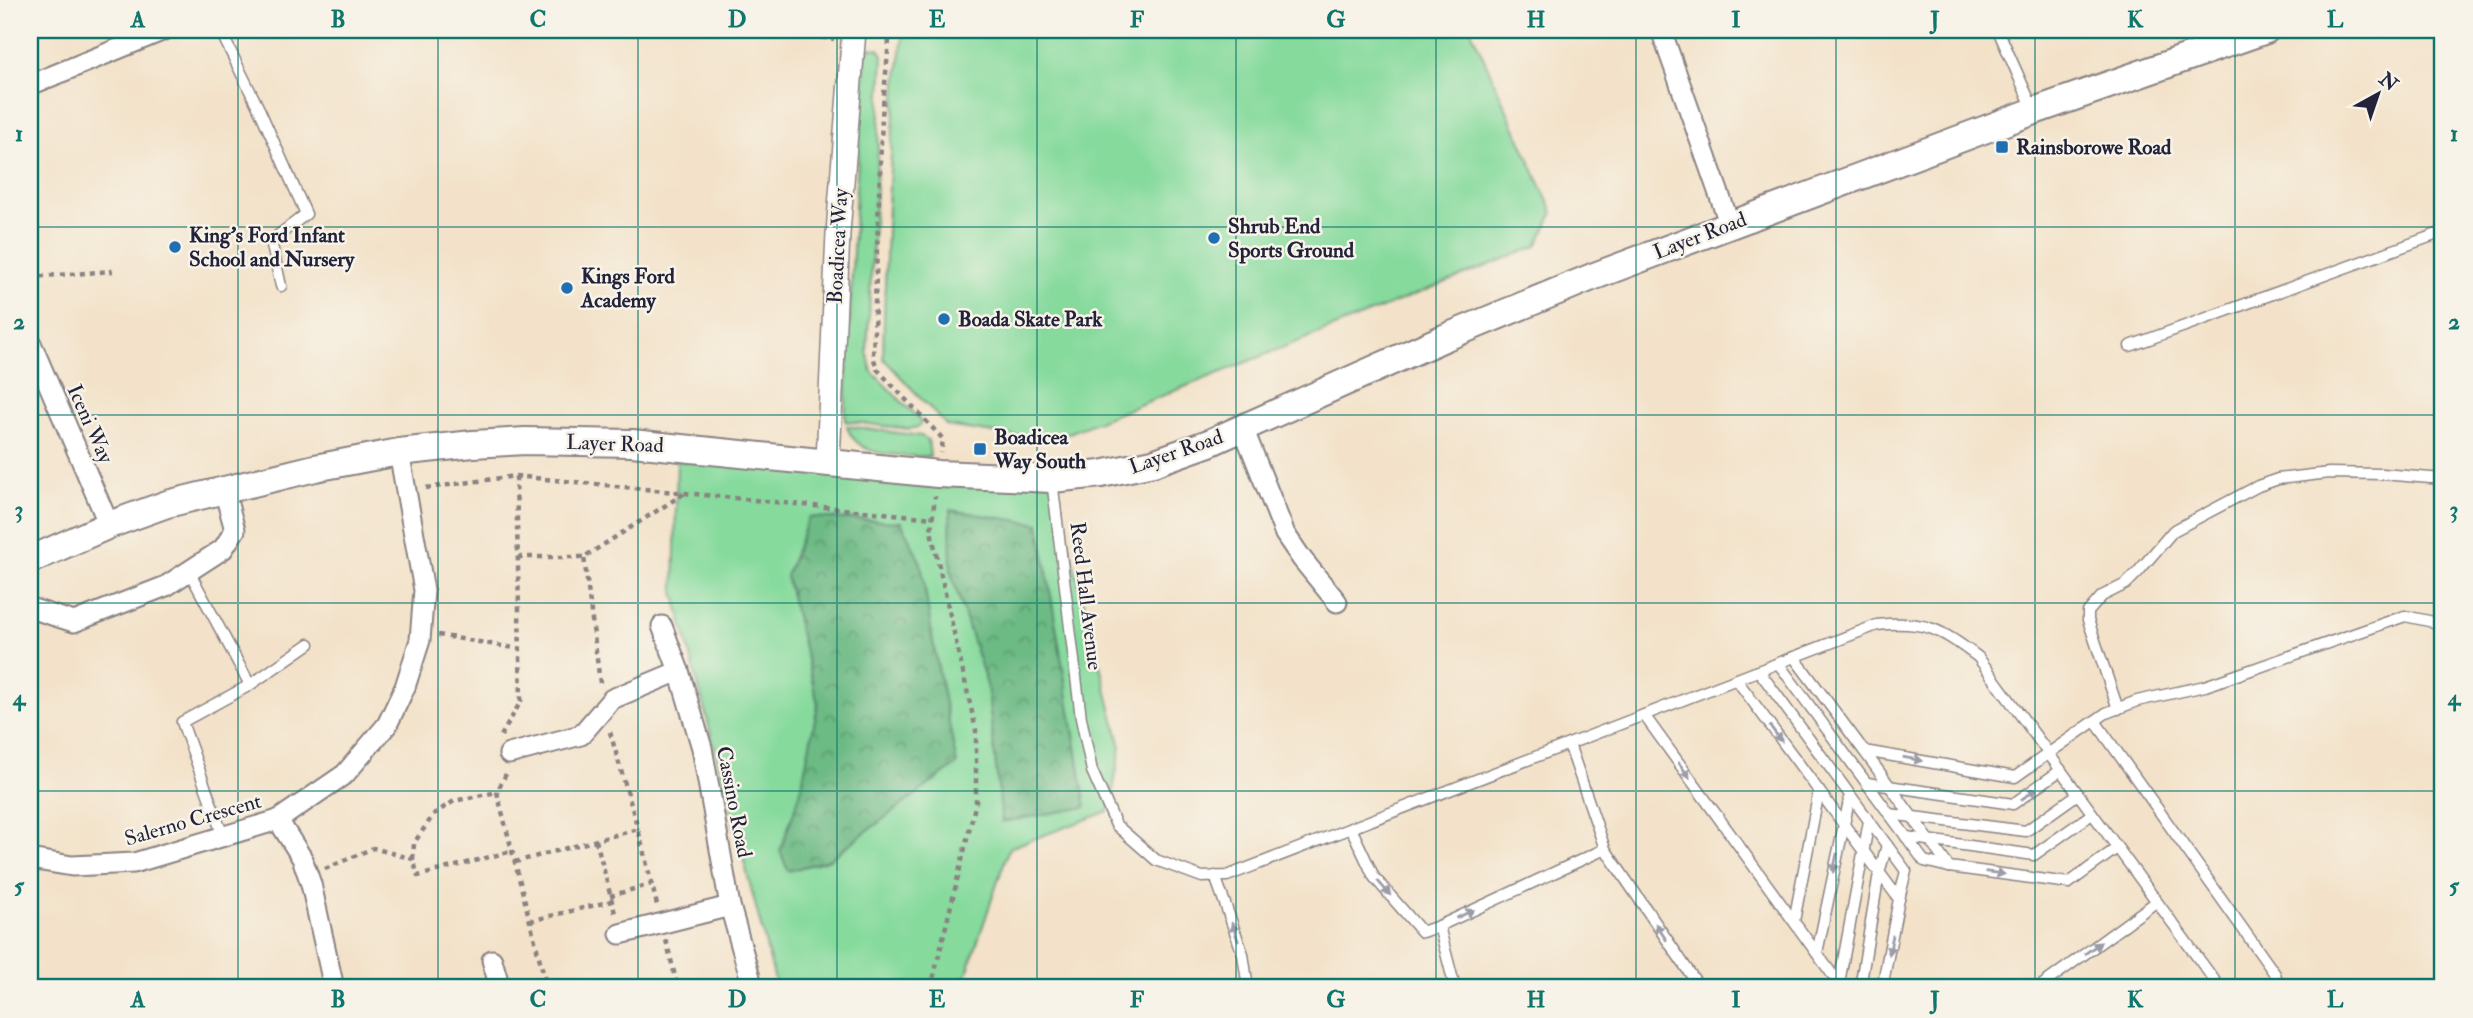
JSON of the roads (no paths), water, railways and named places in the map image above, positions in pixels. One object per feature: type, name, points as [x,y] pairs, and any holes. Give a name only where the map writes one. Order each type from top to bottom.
[{"type":"main road","name":"Layer Road","points":[[30,560],[109,524],[167,504],[399,452],[473,444],[525,441],[632,443],[938,474],[1052,479],[1101,474],[1153,463],[1243,428],[1539,299],[2034,111],[2266,30]]},
{"type":"street","points":[[30,85],[164,30]]},
{"type":"street","name":"Boadicea Way","points":[[828,462],[838,233],[854,30]]},
{"type":"street","points":[[1661,30],[1730,225]]},
{"type":"street","name":"Iceni Way","points":[[30,341],[109,524]]},
{"type":"street","points":[[1243,428],[1285,534],[1337,602]]},
{"type":"street","name":"Salerno Crescent","points":[[30,859],[72,866],[134,863],[278,820],[345,774],[387,725],[405,687],[421,632],[424,590],[399,452]]},
{"type":"street","points":[[30,608],[75,622],[166,586],[223,549],[235,530],[224,490]]},
{"type":"street","name":"Cassino Road","points":[[662,626],[679,671],[702,748],[730,906],[753,988]]},
{"type":"street","points":[[509,754],[581,734],[612,699],[679,671]]},
{"type":"street","points":[[278,820],[302,858],[334,988]]},
{"type":"street","points":[[620,934],[730,906]]},
{"type":"street","points":[[492,960],[500,988]]},
{"type":"lane","points":[[220,30],[306,214],[271,241],[281,286]]},
{"type":"lane","points":[[1998,30],[2034,111]]},
{"type":"lane","points":[[2130,346],[2443,232]]},
{"type":"lane","points":[[2118,709],[2088,620],[2088,612],[2102,596],[2126,584],[2173,531],[2258,486],[2278,479],[2342,473],[2443,479]]},
{"type":"lane","name":"Reed Hall Avenue","points":[[1052,479],[1081,718],[1091,771],[1116,825],[1156,860],[1202,877],[1215,876]]},
{"type":"lane","points":[[189,571],[250,685]]},
{"type":"lane","points":[[1864,751],[2015,777],[2095,721],[2137,701],[2206,686],[2405,616],[2443,624]]},
{"type":"lane","points":[[1248,988],[1242,954],[1215,876],[1227,876],[1877,625],[1904,622],[1929,627],[1979,657],[2220,988]]},
{"type":"lane","points":[[223,836],[181,722],[250,685],[309,644]]},
{"type":"lane","points":[[1794,657],[1948,867]]},
{"type":"lane","points":[[1778,663],[1924,861],[1948,867],[2070,883],[2117,848]]},
{"type":"lane","points":[[1759,671],[1906,871],[1882,988]]},
{"type":"lane","points":[[1736,679],[1899,900]]},
{"type":"lane","points":[[1644,715],[1840,986]]},
{"type":"lane","points":[[2095,721],[2276,974],[2276,988]]},
{"type":"lane","points":[[1569,744],[1605,849],[1700,988]]},
{"type":"lane","points":[[1867,783],[2014,804],[2061,770]]},
{"type":"lane","points":[[1794,921],[1819,791]]},
{"type":"lane","points":[[1889,814],[2026,831],[2078,794]]},
{"type":"lane","points":[[1816,953],[1850,796]]},
{"type":"lane","points":[[1906,837],[2034,855],[2092,814]]},
{"type":"lane","points":[[1840,986],[1869,821]]},
{"type":"lane","points":[[1350,828],[1374,877],[1422,932],[1605,849]]},
{"type":"lane","points":[[1860,988],[1879,873],[1887,845]]},
{"type":"lane","points":[[2038,988],[2156,902]]},
{"type":"lane","points":[[1439,926],[1455,988]]},
{"type":"place","name":"Rainsborowe Road","points":[[2002,147]]},
{"type":"place","name":"Shrub End Sports Ground","points":[[1214,238]]},
{"type":"place","name":"King's Ford Infant School and Nursery","points":[[175,247]]},
{"type":"place","name":"Kings Ford Academy","points":[[567,288]]},
{"type":"place","name":"Boada Skate Park","points":[[944,319]]},
{"type":"place","name":"Boadicea Way South","points":[[980,449]]}]
